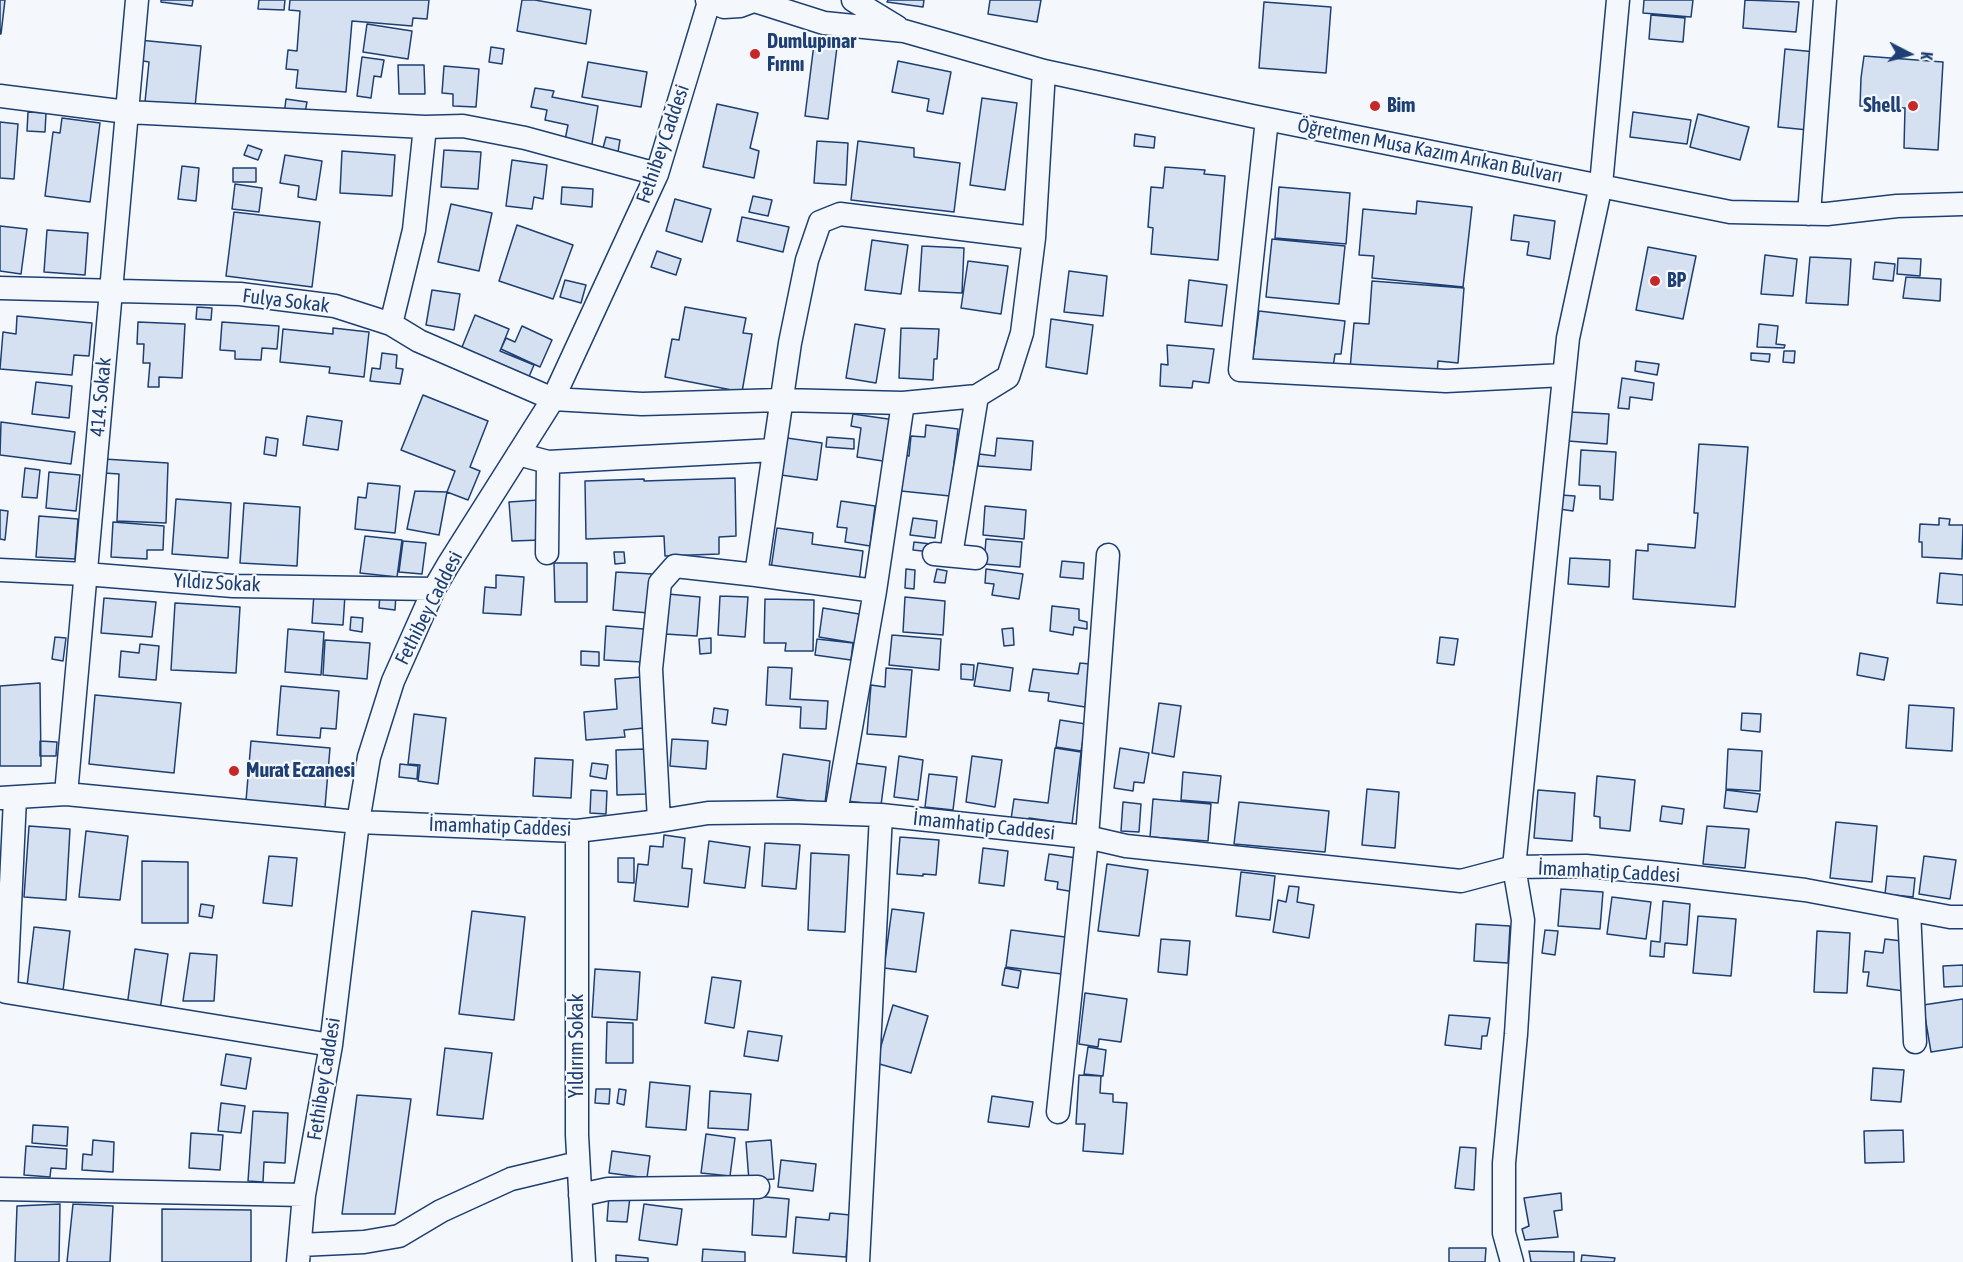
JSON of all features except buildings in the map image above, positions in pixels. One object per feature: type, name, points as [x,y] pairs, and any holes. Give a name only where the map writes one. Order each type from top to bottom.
[{"type":"street","name":"414. Sokak","points":[[66,794],[137,0]]},
{"type":"street","name":"Öğretmen Musa Kazım Arıkan Bulvarı","points":[[853,0],[904,31]]},
{"type":"street","points":[[1512,1262],[1504,1233],[1504,1163],[1516,1034],[1523,920],[1514,867],[1568,338],[1601,185],[1618,0]]},
{"type":"street","points":[[1809,214],[1825,0]]},
{"type":"street","points":[[708,1],[724,7],[740,6],[755,1]]},
{"type":"street","name":"Fethibey Caddesi","points":[[299,1253],[304,1195],[331,1045],[358,822],[369,757],[393,681],[435,589],[553,399],[657,174],[708,1]]},
{"type":"street","name":"Öğretmen Musa Kazım Arıkan Bulvarı","points":[[755,1],[824,22],[904,31],[1044,71],[1267,119],[1730,212],[1827,214],[1908,206],[1963,204]]},
{"type":"street","points":[[553,399],[642,404],[781,400],[903,403],[977,396],[1008,377],[1022,333],[1034,238],[1044,71]]},
{"type":"street","points":[[0,96],[127,112],[425,127],[463,126],[504,134],[657,174]]},
{"type":"street","points":[[1267,119],[1240,370],[1446,381],[1564,375]]},
{"type":"street","points":[[391,324],[414,230],[425,127]]},
{"type":"street","points":[[756,575],[790,343],[807,261],[820,222],[840,214],[1034,238]]},
{"type":"street","name":"Fulya Sokak","points":[[0,288],[240,294],[335,306],[391,324],[418,341],[553,399]]},
{"type":"street","points":[[976,558],[943,554],[977,396]]},
{"type":"street","points":[[836,813],[875,591],[903,403]]},
{"type":"street","points":[[518,454],[548,462],[774,450]]},
{"type":"street","points":[[547,553],[548,462]]},
{"type":"street","points":[[1059,1112],[1087,837],[1108,555]]},
{"type":"street","points":[[659,821],[651,669],[660,583],[675,566],[875,591]]},
{"type":"street","name":"Yıldız Sokak","points":[[0,570],[85,574],[233,586],[435,589]]},
{"type":"street","name":"İmamhatip Caddesi","points":[[7,798],[66,794],[358,822],[577,831],[708,813],[881,815],[1087,837],[1126,846],[1461,881],[1514,867],[1586,866],[1660,873],[1805,890],[1963,918]]},
{"type":"street","points":[[7,798],[6,992],[331,1045]]},
{"type":"street","points":[[858,1262],[881,815]]},
{"type":"street","name":"Yıldırım Sokak","points":[[577,831],[578,1163],[584,1262]]},
{"type":"street","points":[[1909,909],[1915,1042]]},
{"type":"street","points":[[299,1253],[399,1236],[441,1211],[511,1179],[578,1163]]},
{"type":"street","points":[[580,1195],[608,1189],[758,1187]]},
{"type":"street","points":[[0,1189],[304,1195]]},
{"type":"place","name":"Dumlupınar Fırını","points":[[755,54]]},
{"type":"place","name":"Bim","points":[[1375,106]]},
{"type":"place","name":"Shell","points":[[1913,106]]},
{"type":"place","name":"BP","points":[[1655,281]]},
{"type":"place","name":"Murat Eczanesi","points":[[234,771]]}]
